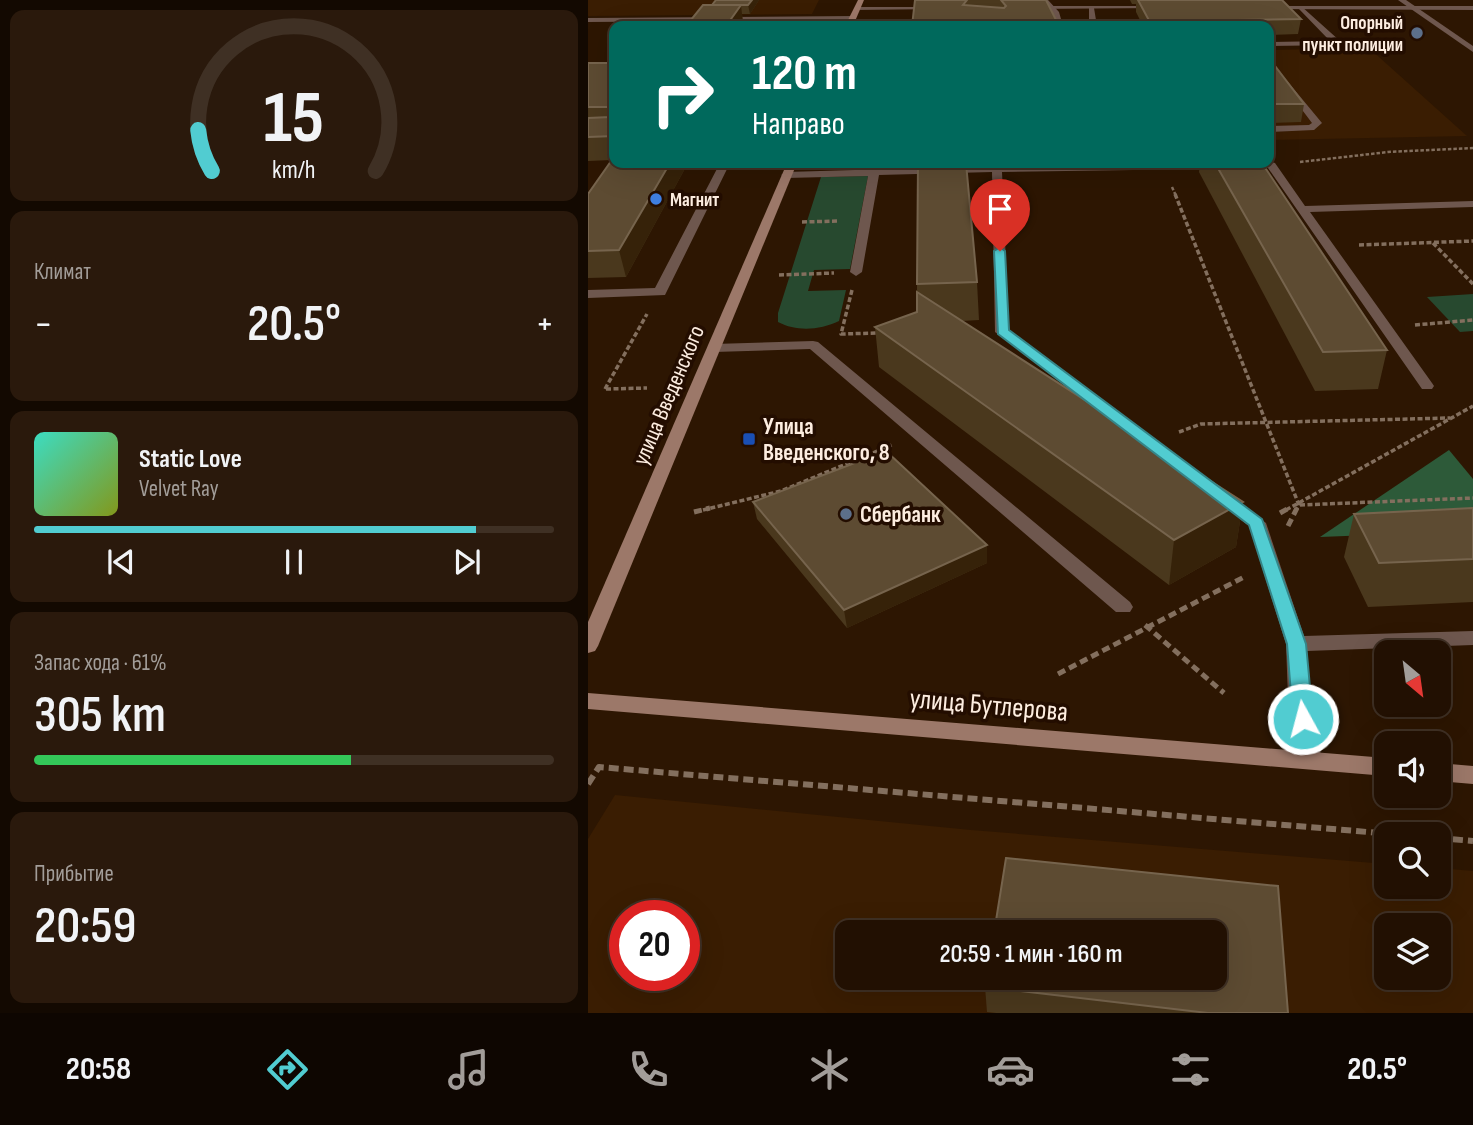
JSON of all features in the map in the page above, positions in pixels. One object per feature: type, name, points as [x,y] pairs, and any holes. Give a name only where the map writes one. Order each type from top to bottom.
[{"type":"street","points":[[852,21],[861,0]]},
{"type":"street","points":[[1044,0],[1055,12],[1058,21]]},
{"type":"street","points":[[1401,0],[1473,50]]},
{"type":"street","points":[[1025,8],[1091,8],[1130,4],[1170,8]]},
{"type":"street","points":[[857,9],[952,8]]},
{"type":"street","points":[[1091,8],[1092,21]]},
{"type":"street","points":[[1262,8],[1473,8]]},
{"type":"street","points":[[1274,44],[1337,43],[1301,8]]},
{"type":"street","points":[[588,20],[853,18]]},
{"type":"street","points":[[1460,41],[1473,41]]},
{"type":"street","points":[[1274,67],[1317,123],[1311,128],[1274,129]]},
{"type":"street","points":[[588,294],[660,292],[722,168]]},
{"type":"street","points":[[789,169],[874,173],[896,168]]},
{"type":"street","points":[[950,168],[1007,168]]},
{"type":"street","points":[[1273,168],[1427,386]]},
{"type":"street","name":"улица Введенского","points":[[588,646],[789,169]]},
{"type":"street","points":[[998,169],[1002,332],[1170,458]]},
{"type":"street","points":[[856,272],[874,173]]},
{"type":"street","points":[[1304,209],[1473,204]]},
{"type":"street","points":[[714,348],[813,345],[1124,607]]},
{"type":"street","points":[[1214,491],[1257,523],[1296,644],[1299,698],[1311,760]]},
{"type":"street","points":[[1296,644],[1473,638]]},
{"type":"street","name":"улица Бутлерова","points":[[588,701],[1374,766]]},
{"type":"street","points":[[1451,773],[1473,775]]},
{"type":"path","points":[[1274,165],[1388,152],[1473,148]]},
{"type":"path","points":[[1164,168],[1299,505]]},
{"type":"path","points":[[802,222],[867,220]]},
{"type":"path","points":[[1330,246],[1473,241]]},
{"type":"path","points":[[1433,242],[1473,284]]},
{"type":"path","points":[[779,275],[856,272],[841,334],[882,333]]},
{"type":"path","points":[[647,388],[605,389],[660,292]]},
{"type":"path","points":[[1387,327],[1473,320]]},
{"type":"path","points":[[1299,505],[1473,406]]},
{"type":"path","points":[[1181,431],[1201,424],[1450,418]]},
{"type":"path","points":[[694,512],[781,491],[918,435]]},
{"type":"path","points":[[811,478],[818,485]]},
{"type":"path","points":[[1299,505],[1473,498]]},
{"type":"path","points":[[1058,674],[1269,564]]},
{"type":"path","points":[[1124,607],[1224,693]]},
{"type":"path","points":[[588,784],[599,768],[1374,833]]},
{"type":"path","points":[[1451,839],[1473,841]]},
{"type":"shaded area","points":[[588,0],[819,0],[812,14],[588,16]]},
{"type":"shaded area","points":[[1369,48],[1467,136],[1274,140],[1274,50]]},
{"type":"shaded area","points":[[615,795],[971,830],[1374,863],[1374,899],[1451,899],[1451,869],[1473,871],[1473,1013],[588,1013],[588,839]]},
{"type":"green space","points":[[868,176],[850,269],[814,270],[808,291],[846,290],[839,321],[809,329],[778,322],[778,313],[821,177]]},
{"type":"green space","points":[[1473,294],[1473,331],[1460,332],[1427,297]]},
{"type":"green space","points":[[1449,450],[1473,479],[1473,531],[1320,537]]},
{"type":"building","points":[[716,0],[752,0],[748,5],[712,5]]},
{"type":"building","points":[[915,0],[967,0],[963,5],[1004,8],[1006,6],[1001,0],[1046,0],[1056,21],[913,21]]},
{"type":"building","points":[[1138,0],[1282,0],[1301,19],[1240,21],[1149,21]]},
{"type":"building","points":[[703,5],[741,5],[730,21],[690,21]]},
{"type":"building","points":[[588,63],[609,63],[609,107],[588,107]]},
{"type":"building","points":[[1274,65],[1304,104],[1274,104]]},
{"type":"building","points":[[609,117],[609,136],[588,137],[588,118]]},
{"type":"building","points":[[609,164],[609,168],[667,168],[619,250],[588,251],[588,194]]},
{"type":"building","points":[[918,168],[966,168],[977,282],[917,284]]},
{"type":"building","points":[[1218,168],[1265,168],[1387,350],[1323,352]]},
{"type":"building","points":[[917,292],[1243,502],[1174,540],[875,327],[917,312]]},
{"type":"building","points":[[886,451],[987,545],[844,610],[753,502]]},
{"type":"building","points":[[1473,508],[1473,559],[1379,563],[1354,514]]},
{"type":"building","points":[[1006,858],[1278,886],[1288,1013],[1208,1013],[1011,990],[1227,990],[1227,920],[996,920]]},
{"type":"place","name":"Опорный пункт полиции","points":[[1417,33]]},
{"type":"place","name":"Магнит","points":[[656,199]]},
{"type":"place","name":"Улица Введенского, 8","points":[[749,439]]},
{"type":"place","name":"Сбербанк","points":[[846,514]]},
{"type":"route","points":[[1000,251],[1002,332],[1257,523],[1296,644],[1303,719]]}]
